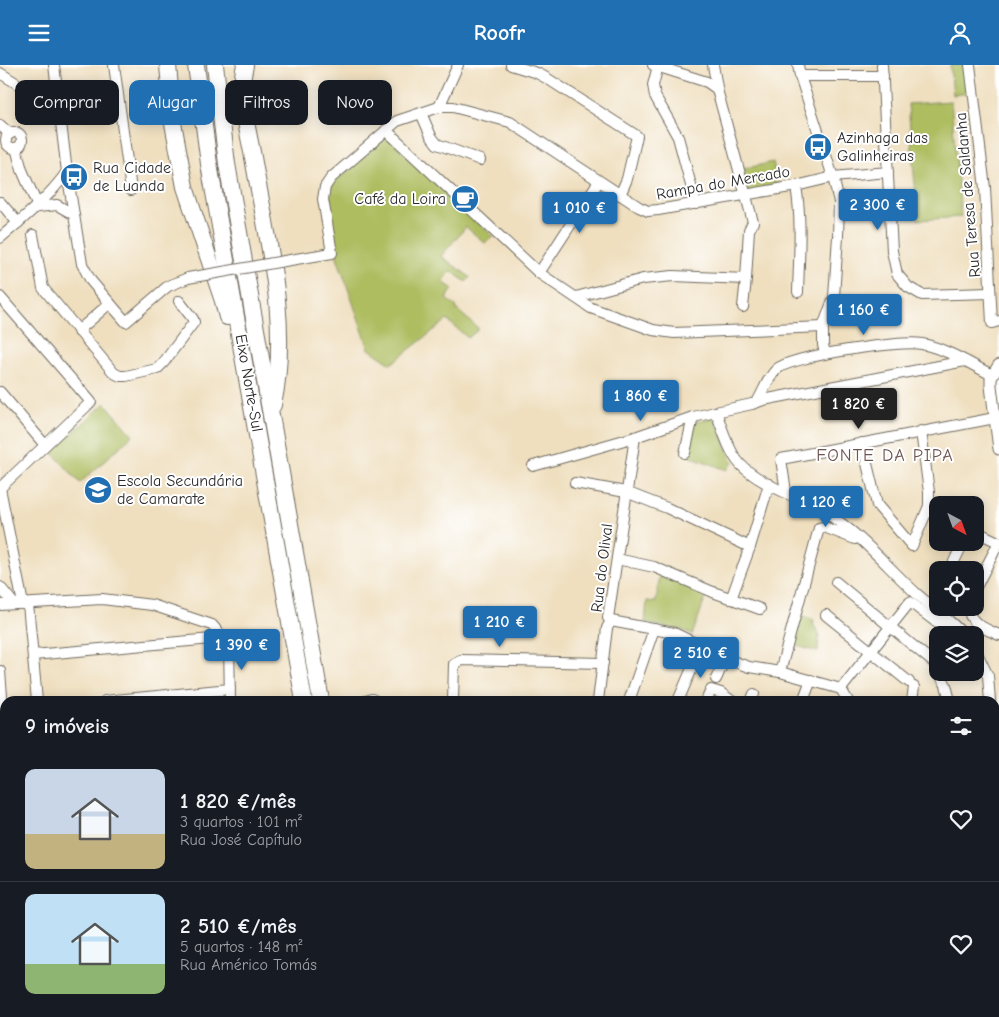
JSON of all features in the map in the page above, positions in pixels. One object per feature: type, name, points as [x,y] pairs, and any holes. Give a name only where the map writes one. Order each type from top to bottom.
[{"type":"highway","points":[[168,65],[173,123],[185,187],[223,301],[231,337],[244,358]]},
{"type":"highway","name":"Eixo Norte-Sul","points":[[196,65],[209,164],[303,696]]},
{"type":"highway","name":"Eixo Norte-Sul","points":[[215,65],[227,164],[320,696]]},
{"type":"highway","points":[[244,65],[242,90],[246,120],[277,290],[280,349],[278,382],[272,414]]},
{"type":"street","points":[[54,65],[56,80]]},
{"type":"street","points":[[114,65],[131,190]]},
{"type":"street","points":[[438,107],[458,65]]},
{"type":"street","points":[[511,65],[537,73],[548,79],[637,136],[628,179],[620,195]]},
{"type":"street","points":[[696,204],[678,137],[656,96],[653,85],[655,65],[706,82],[717,89]]},
{"type":"street","points":[[713,65],[717,89],[752,222],[749,230],[743,307]]},
{"type":"street","points":[[882,65],[893,262],[897,274],[908,287],[922,295],[990,293]]},
{"type":"street","name":"Rua Teresa de Saldanha","points":[[970,65],[984,188],[990,293],[995,322]]},
{"type":"street","points":[[825,353],[823,345],[824,327],[834,297],[839,202],[833,177],[799,70],[883,76]]},
{"type":"street","points":[[0,73],[15,82]]},
{"type":"street","name":"Rampa do Mercado","points":[[110,303],[126,322],[168,286],[188,278],[332,253],[323,199],[325,187],[331,178],[386,130],[402,119],[438,107],[453,107],[510,122],[620,195],[648,211],[658,211],[796,186],[833,177],[888,172]]},
{"type":"street","points":[[421,113],[431,136],[437,144],[480,160]]},
{"type":"street","points":[[0,125],[10,134],[7,138],[7,143],[11,147],[16,148],[22,170],[38,207]]},
{"type":"street","points":[[62,125],[73,214],[82,264],[91,281],[110,303],[78,331]]},
{"type":"street","points":[[386,130],[539,273],[591,308],[653,330],[674,333],[824,327]]},
{"type":"street","points":[[0,237],[38,207],[67,172]]},
{"type":"street","points":[[539,273],[599,181]]},
{"type":"street","points":[[796,186],[799,228],[798,293]]},
{"type":"street","points":[[0,202],[18,223]]},
{"type":"street","points":[[38,207],[57,205],[73,214]]},
{"type":"street","points":[[33,235],[42,287],[114,373],[120,376],[148,372],[157,369],[164,362],[194,323],[179,301]]},
{"type":"street","points":[[576,297],[643,279],[673,276],[746,279]]},
{"type":"street","points":[[0,297],[91,402],[0,488],[33,655],[37,696]]},
{"type":"street","points":[[757,402],[768,380],[778,368],[825,353],[900,343],[922,344],[952,355],[992,375]]},
{"type":"street","points":[[533,466],[635,437],[693,417],[757,402],[965,361]]},
{"type":"street","points":[[999,365],[992,375],[991,386],[999,449]]},
{"type":"street","points":[[0,392],[45,445]]},
{"type":"street","points":[[716,412],[727,441],[739,463],[756,477],[826,513],[864,542],[917,594],[954,626]]},
{"type":"street","points":[[685,453],[693,417]]},
{"type":"street","points":[[786,492],[781,459],[994,418]]},
{"type":"street","points":[[862,443],[877,505],[912,545],[928,506],[929,492],[921,431]]},
{"type":"street","name":"Rua do Olival","points":[[599,696],[607,628],[611,621],[608,618],[635,437]]},
{"type":"street","points":[[575,483],[626,491],[750,547]]},
{"type":"street","points":[[731,599],[750,547],[769,484]]},
{"type":"street","points":[[780,672],[819,528],[824,527],[864,542]]},
{"type":"street","points":[[984,535],[999,542],[984,571]]},
{"type":"street","points":[[617,559],[654,567],[760,609]]},
{"type":"street","points":[[836,582],[929,659]]},
{"type":"street","points":[[0,587],[22,604]]},
{"type":"street","points":[[0,605],[102,599],[152,605],[212,625],[226,640],[244,651]]},
{"type":"street","points":[[841,689],[910,602],[941,626]]},
{"type":"street","points":[[826,615],[911,685],[912,696]]},
{"type":"street","points":[[970,616],[971,619],[980,626],[999,635]]},
{"type":"street","points":[[611,621],[674,633],[724,659],[749,667],[780,672],[841,689],[845,696]]},
{"type":"street","points":[[631,696],[654,629]]},
{"type":"street","points":[[33,655],[226,640]]},
{"type":"street","points":[[226,640],[230,696]]},
{"type":"street","points":[[680,696],[701,647]]},
{"type":"street","points":[[716,679],[724,659]]},
{"type":"street","points":[[452,696],[454,664],[461,660],[603,663]]},
{"type":"street","points":[[984,668],[988,676],[990,696]]},
{"type":"street","points":[[0,671],[1,696]]},
{"type":"street","points":[[805,696],[811,680]]},
{"type":"street","points":[[944,681],[949,696]]},
{"type":"street","points":[[157,696],[230,689]]},
{"type":"street","points":[[708,696],[711,690],[725,696]]},
{"type":"green space","points":[[950,65],[967,65],[970,93],[953,95]]},
{"type":"green space","points":[[951,101],[961,217],[918,220],[908,104]]},
{"type":"green space","points":[[386,138],[493,236],[485,243],[466,227],[441,256],[470,277],[466,282],[451,271],[443,282],[453,289],[446,299],[479,329],[468,338],[447,320],[391,364],[369,349],[337,257],[327,198],[332,184]]},
{"type":"green space","points":[[773,162],[779,189],[749,195],[743,169]]},
{"type":"green space","points":[[105,403],[133,435],[80,483],[52,452]]},
{"type":"green space","points":[[714,417],[733,462],[727,470],[687,455],[695,422]]},
{"type":"green space","points":[[660,573],[707,594],[692,635],[685,631],[645,623],[647,601],[656,602]]},
{"type":"green space","points":[[798,614],[814,620],[813,624],[819,634],[818,652],[790,644]]},
{"type":"place","name":"Azinhaga das Galinheiras","points":[[818,147]]},
{"type":"place","name":"Rua Cidade de Luanda","points":[[74,177]]},
{"type":"place","name":"Café da Loira","points":[[465,199]]},
{"type":"place","name":"Escola Secundária de Camarate","points":[[98,490]]},
{"type":"district","name":"FONTE DA PIPA","points":[[885,455]]}]
